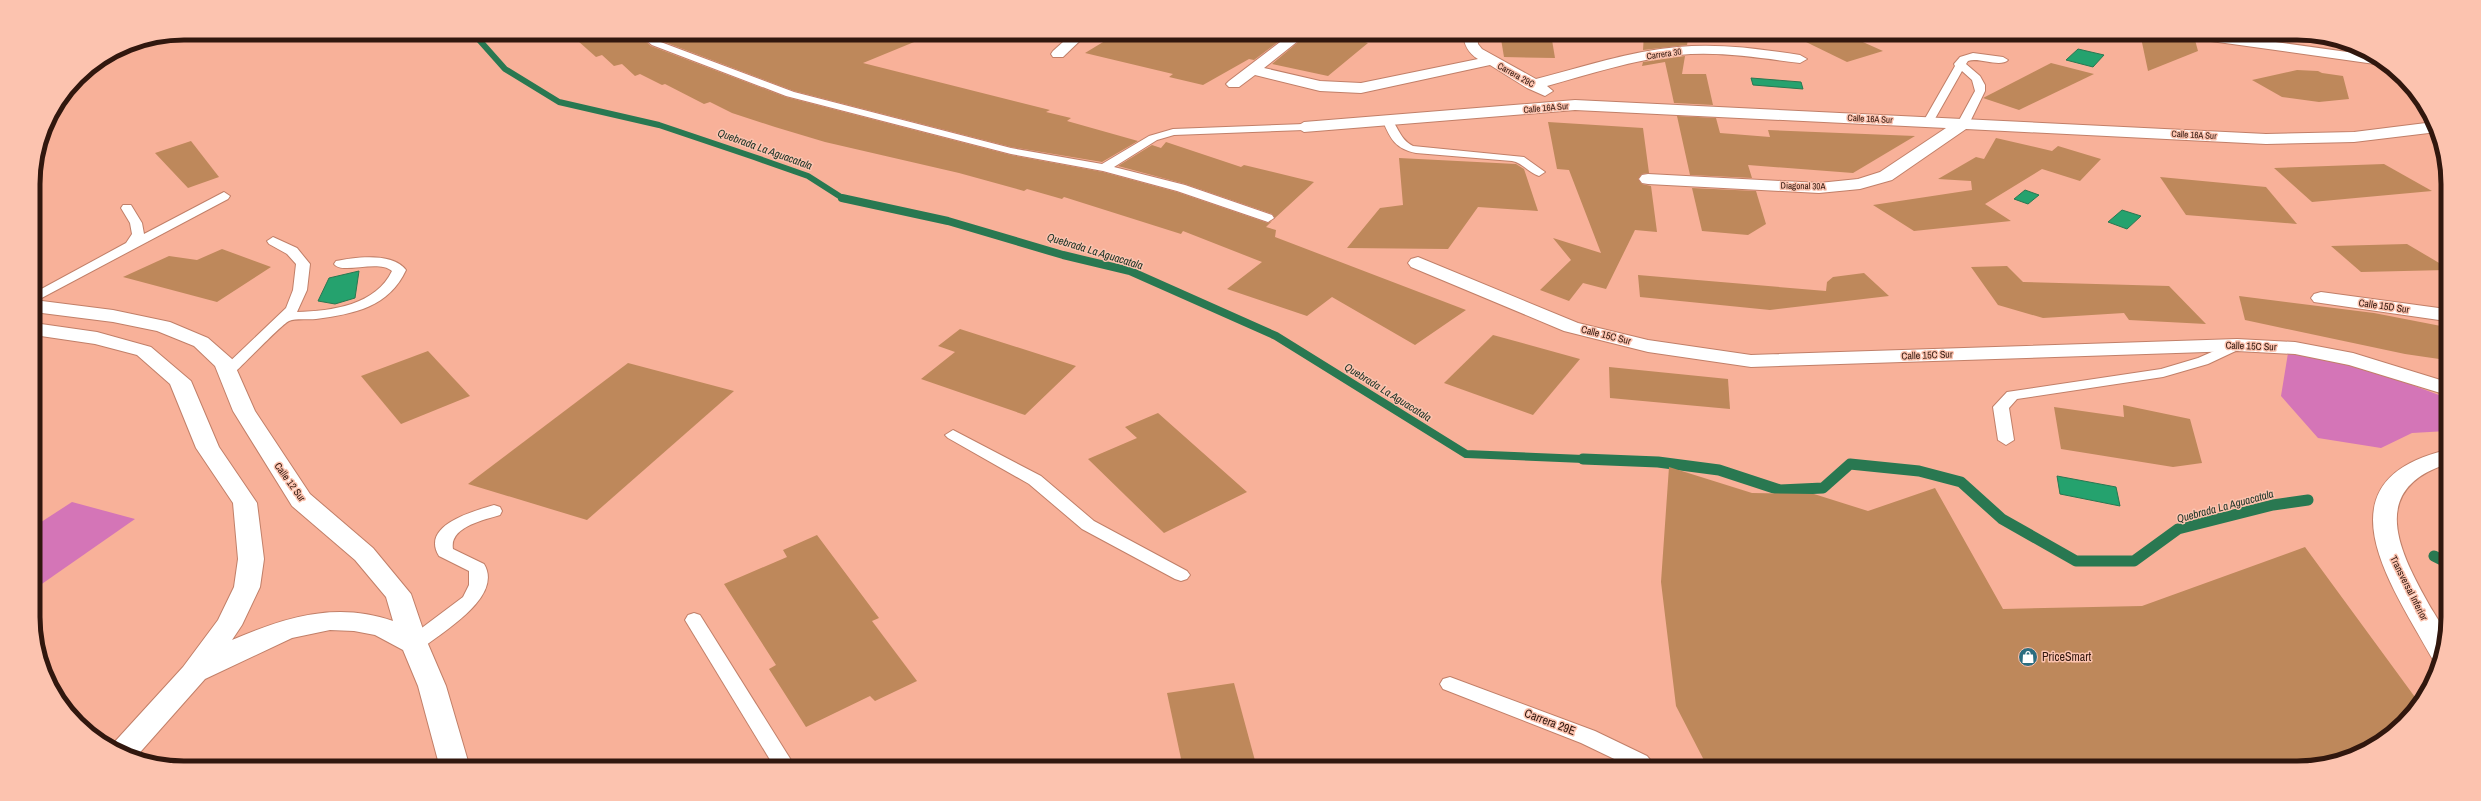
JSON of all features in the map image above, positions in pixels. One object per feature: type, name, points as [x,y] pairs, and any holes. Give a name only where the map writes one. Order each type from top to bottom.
[{"type":"street","points":[[1058,54],[1073,40]]},
{"type":"street","points":[[1234,84],[1292,40]]},
{"type":"street","name":"Carrera 29C","points":[[1471,40],[1471,44],[1490,61],[1532,85],[1575,105]]},
{"type":"street","points":[[2231,40],[2370,60]]},
{"type":"street","name":"Carrera 30","points":[[1532,85],[1631,60],[1679,51],[1737,52],[1800,59]]},
{"type":"street","points":[[1251,70],[1320,86],[1361,88],[1490,61]]},
{"type":"street","name":"Calle 16A Sur","points":[[1304,127],[1575,105],[2307,140],[2354,137],[2429,128]]},
{"type":"street","points":[[1928,122],[1946,136]]},
{"type":"street","name":"Diagonal 30A","points":[[1648,179],[1819,188],[1860,184],[1886,176],[1963,124]]},
{"type":"street","name":"Calle 15C Sur","points":[[1418,264],[1571,327],[1648,346],[1751,361],[2236,345],[2295,348],[2353,359],[2441,387]]},
{"type":"street","name":"Calle 15D Sur","points":[[2321,298],[2441,314]]},
{"type":"street","name":"Calle 12 Sur","points":[[40,307],[105,315],[163,326],[202,342],[225,363],[244,411],[301,500],[364,554],[398,594],[414,644],[432,686],[446,740],[454,761]]},
{"type":"street","points":[[40,330],[96,338],[144,351],[180,381],[208,448],[245,503],[251,559],[246,587],[229,624],[193,674],[125,748]]},
{"type":"street","name":"Transversal Inferior","points":[[2438,644],[2392,558],[2385,527],[2385,506],[2395,488],[2414,470],[2441,459]]},
{"type":"street","points":[[193,674],[255,640],[291,627],[320,620],[354,620],[380,626],[414,644]]},
{"type":"street","points":[[439,761],[446,740]]},
{"type":"lane","points":[[651,40],[655,43],[790,94],[1011,151],[1104,168],[1181,188],[1268,218]]},
{"type":"lane","points":[[1928,122],[1959,64],[1964,59],[1973,56],[2003,60]]},
{"type":"lane","points":[[1959,64],[1972,72],[1980,81],[1982,90],[1963,124]]},
{"type":"lane","points":[[1388,121],[1398,141],[1403,146],[1416,150],[1512,158],[1531,164],[1539,172]]},
{"type":"lane","points":[[1104,168],[1153,138],[1173,132],[1304,127]]},
{"type":"lane","points":[[40,295],[224,196]]},
{"type":"lane","points":[[127,208],[136,223],[138,234],[131,246]]},
{"type":"lane","points":[[228,371],[286,317],[292,310],[300,290],[303,264],[292,251],[273,241]]},
{"type":"lane","points":[[286,317],[304,317],[364,305],[381,294],[397,279],[399,270],[395,265],[384,262],[341,264]]},
{"type":"lane","points":[[2006,440],[2001,407],[2012,395],[2163,373],[2203,361],[2236,345]]},
{"type":"lane","points":[[953,435],[1035,480],[1088,525],[1181,575]]},
{"type":"lane","points":[[414,644],[470,601],[478,585],[478,568],[445,552],[442,544],[445,535],[458,525],[494,511]]},
{"type":"lane","points":[[694,620],[782,761]]},
{"type":"lane","name":"Carrera 29E","points":[[1450,684],[1588,737],[1638,761]]},
{"type":"shaded area","points":[[2078,49],[2104,55],[2093,67],[2066,60]]},
{"type":"shaded area","points":[[1751,78],[1801,82],[1803,89],[1753,85]]},
{"type":"shaded area","points":[[2025,190],[2039,195],[2028,204],[2014,199]]},
{"type":"shaded area","points":[[2122,210],[2141,216],[2127,229],[2108,222]]},
{"type":"shaded area","points":[[359,271],[355,298],[335,304],[318,301],[329,278]]},
{"type":"shaded area","points":[[2288,353],[2359,365],[2441,396],[2441,431],[2412,433],[2381,448],[2318,438],[2281,396]]},
{"type":"shaded area","points":[[2057,476],[2116,487],[2120,506],[2060,494]]},
{"type":"shaded area","points":[[72,502],[135,519],[40,585],[40,523]]},
{"type":"building","points":[[577,40],[644,40],[651,46],[786,97],[1011,155],[1103,172],[1177,192],[1268,223],[1272,221],[1266,227],[1276,230],[1275,237],[1466,310],[1415,345],[1332,297],[1307,316],[1227,289],[1262,262],[1183,231],[1181,234],[1064,197],[1062,199],[1027,189],[1024,191],[959,173],[825,142],[732,113],[710,102],[704,104],[665,84],[662,85],[640,74],[635,76],[622,64],[614,66],[602,55],[596,57]]},
{"type":"building","points":[[659,40],[919,40],[863,63],[1050,110],[1046,112],[1071,118],[1067,121],[1138,141],[1102,162],[1011,147],[794,91]]},
{"type":"building","points":[[1106,40],[1281,40],[1254,60],[1249,59],[1203,85],[1169,77],[1173,74],[1085,53]]},
{"type":"building","points":[[1301,40],[1367,40],[1365,42],[1368,43],[1328,76],[1272,64]]},
{"type":"building","points":[[1501,40],[1552,40],[1555,58],[1504,57]]},
{"type":"building","points":[[1644,40],[1688,40],[1687,45],[1643,50]]},
{"type":"building","points":[[1816,40],[1858,40],[1883,51],[1847,62],[1806,42]]},
{"type":"building","points":[[2141,40],[2195,40],[2198,51],[2148,71]]},
{"type":"building","points":[[1685,56],[1682,74],[1706,74],[1713,105],[1674,103],[1665,62],[1642,66],[1643,62]]},
{"type":"building","points":[[2051,63],[2094,74],[2019,110],[1983,98]]},
{"type":"building","points":[[2297,70],[2318,71],[2343,76],[2349,99],[2319,102],[2282,97],[2252,80]]},
{"type":"building","points":[[1677,116],[1716,118],[1720,133],[1770,137],[1768,130],[1915,136],[1853,173],[1748,165],[1752,178],[1690,175]]},
{"type":"building","points":[[1548,122],[1643,128],[1649,173],[1642,174],[1638,179],[1642,184],[1651,186],[1657,232],[1635,230],[1606,289],[1583,283],[1569,301],[1540,290],[1571,260],[1553,238],[1601,253],[1569,170],[1557,169]]},
{"type":"building","points":[[1996,138],[2052,151],[2058,146],[2101,159],[2080,181],[2042,169],[1985,204],[2011,221],[1914,231],[1873,205],[1972,190],[1971,181],[1938,179],[1976,157],[1984,159]]},
{"type":"building","points":[[191,141],[219,177],[188,188],[155,153]]},
{"type":"building","points":[[1166,142],[1241,167],[1244,165],[1314,182],[1275,218],[1272,214],[1185,184],[1118,166],[1152,145],[1161,148]]},
{"type":"building","points":[[1399,158],[1516,164],[1524,169],[1538,211],[1478,207],[1448,249],[1347,248],[1380,208],[1403,205]]},
{"type":"building","points":[[2384,164],[2432,191],[2312,202],[2274,168]]},
{"type":"building","points":[[2160,177],[2266,187],[2297,224],[2186,215]]},
{"type":"building","points":[[1692,188],[1756,191],[1766,224],[1748,235],[1702,231]]},
{"type":"building","points":[[2407,244],[2441,264],[2441,270],[2361,272],[2331,246]]},
{"type":"building","points":[[222,249],[271,267],[217,302],[123,277],[169,256],[197,260]]},
{"type":"building","points":[[2007,266],[2023,282],[2169,286],[2206,324],[2129,320],[2124,313],[2043,318],[1998,305],[1971,267]]},
{"type":"building","points":[[1864,273],[1889,296],[1770,310],[1640,297],[1638,275],[1826,291],[1827,282],[1833,277]]},
{"type":"building","points":[[2239,296],[2374,313],[2441,326],[2441,359],[2405,354],[2245,320]]},
{"type":"building","points":[[960,329],[1076,366],[1025,415],[921,379],[955,352],[938,346]]},
{"type":"building","points":[[1493,335],[1580,359],[1533,415],[1444,383]]},
{"type":"building","points":[[428,351],[470,396],[401,424],[361,376]]},
{"type":"building","points":[[628,363],[734,391],[587,520],[468,484]]},
{"type":"building","points":[[1609,367],[1728,379],[1730,409],[1610,398]]},
{"type":"building","points":[[2123,405],[2190,419],[2202,463],[2173,467],[2061,449],[2054,407],[2124,417]]},
{"type":"building","points":[[1158,413],[1247,492],[1164,533],[1088,459],[1137,438],[1125,427]]},
{"type":"building","name":"PriceSmart","points":[[1669,467],[1752,493],[1814,494],[1868,511],[1935,488],[2003,609],[2142,606],[2305,547],[2416,698],[2399,719],[2369,742],[2334,756],[2306,761],[1704,761],[1676,706],[1661,582]]},
{"type":"building","points":[[817,535],[879,618],[872,621],[917,681],[875,701],[870,696],[806,727],[769,669],[776,665],[724,584],[787,557],[783,550]]},
{"type":"building","points":[[1234,683],[1255,761],[1182,761],[1167,693]]},
{"type":"waterway","name":"Quebrada La Aguacatala","points":[[479,40],[505,69],[559,102],[659,125],[754,157],[808,176],[843,198]]},
{"type":"waterway","name":"Quebrada La Aguacatala","points":[[843,198],[948,221],[1063,255],[1130,271],[1276,336],[1466,454],[1591,459]]},
{"type":"waterway","name":"Quebrada La Aguacatala","points":[[1583,459],[1591,459]]},
{"type":"waterway","name":"Quebrada La Aguacatala","points":[[1591,459],[1658,462],[1719,470],[1780,490],[1823,488],[1850,464],[1919,471],[1961,482],[2002,519],[2076,561],[2134,561],[2178,529],[2273,505],[2308,500]]},
{"type":"waterway","name":"Quebrada La Aguacatala","points":[[1591,459],[1607,460]]},
{"type":"waterway","name":"Quebrada La Aguacatala","points":[[2434,556],[2441,560]]},
{"type":"place","name":"PriceSmart","points":[[2028,657]]}]
